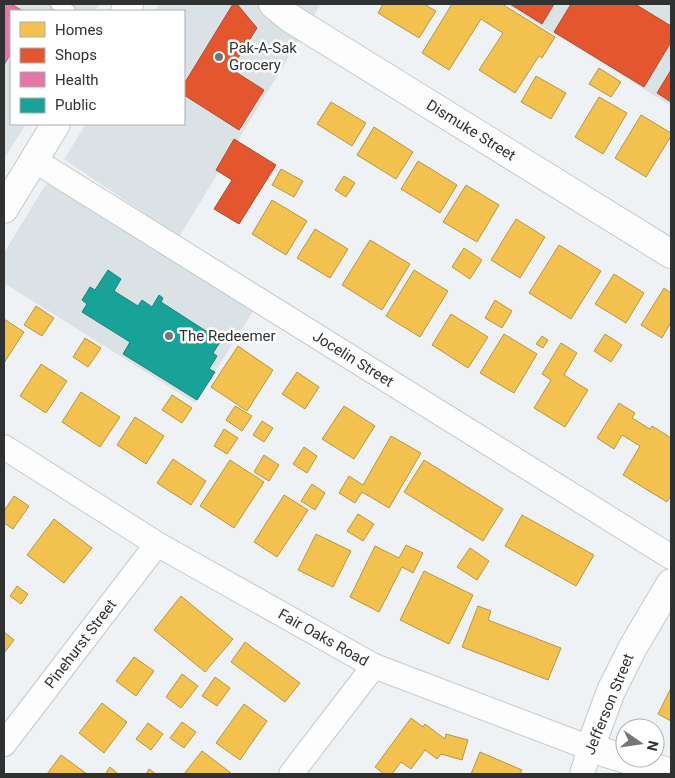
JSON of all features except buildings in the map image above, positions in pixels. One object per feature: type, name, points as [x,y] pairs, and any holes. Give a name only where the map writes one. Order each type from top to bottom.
[{"type":"street","name":"Dismuke Street","points":[[273,4],[290,18],[671,254]]},
{"type":"street","points":[[4,209],[55,125]]},
{"type":"street","name":"Jocelin Street","points":[[34,160],[671,557]]},
{"type":"street","name":"Fair Oaks Road","points":[[4,448],[157,544],[374,666],[590,748],[671,773]]},
{"type":"street","name":"Pinehurst Street","points":[[4,744],[157,544]]},
{"type":"street","name":"Jefferson Street","points":[[582,774],[611,691],[632,647],[671,583]]},
{"type":"street","points":[[291,774],[374,666]]},
{"type":"shaded area","points":[[4,4],[100,4],[96,10],[10,10],[10,125],[25,125],[4,159]]},
{"type":"shaded area","points":[[159,4],[321,4],[179,237],[64,159],[85,125],[185,125],[185,10],[156,10]]},
{"type":"shaded area","points":[[506,4],[671,4],[671,106]]},
{"type":"shaded area","points":[[49,183],[256,307],[195,403],[4,283],[4,253],[44,187]]},
{"type":"place","name":"Pak-A-Sak Grocery","points":[[219,57]]},
{"type":"place","name":"The Redeemer","points":[[169,336]]}]
